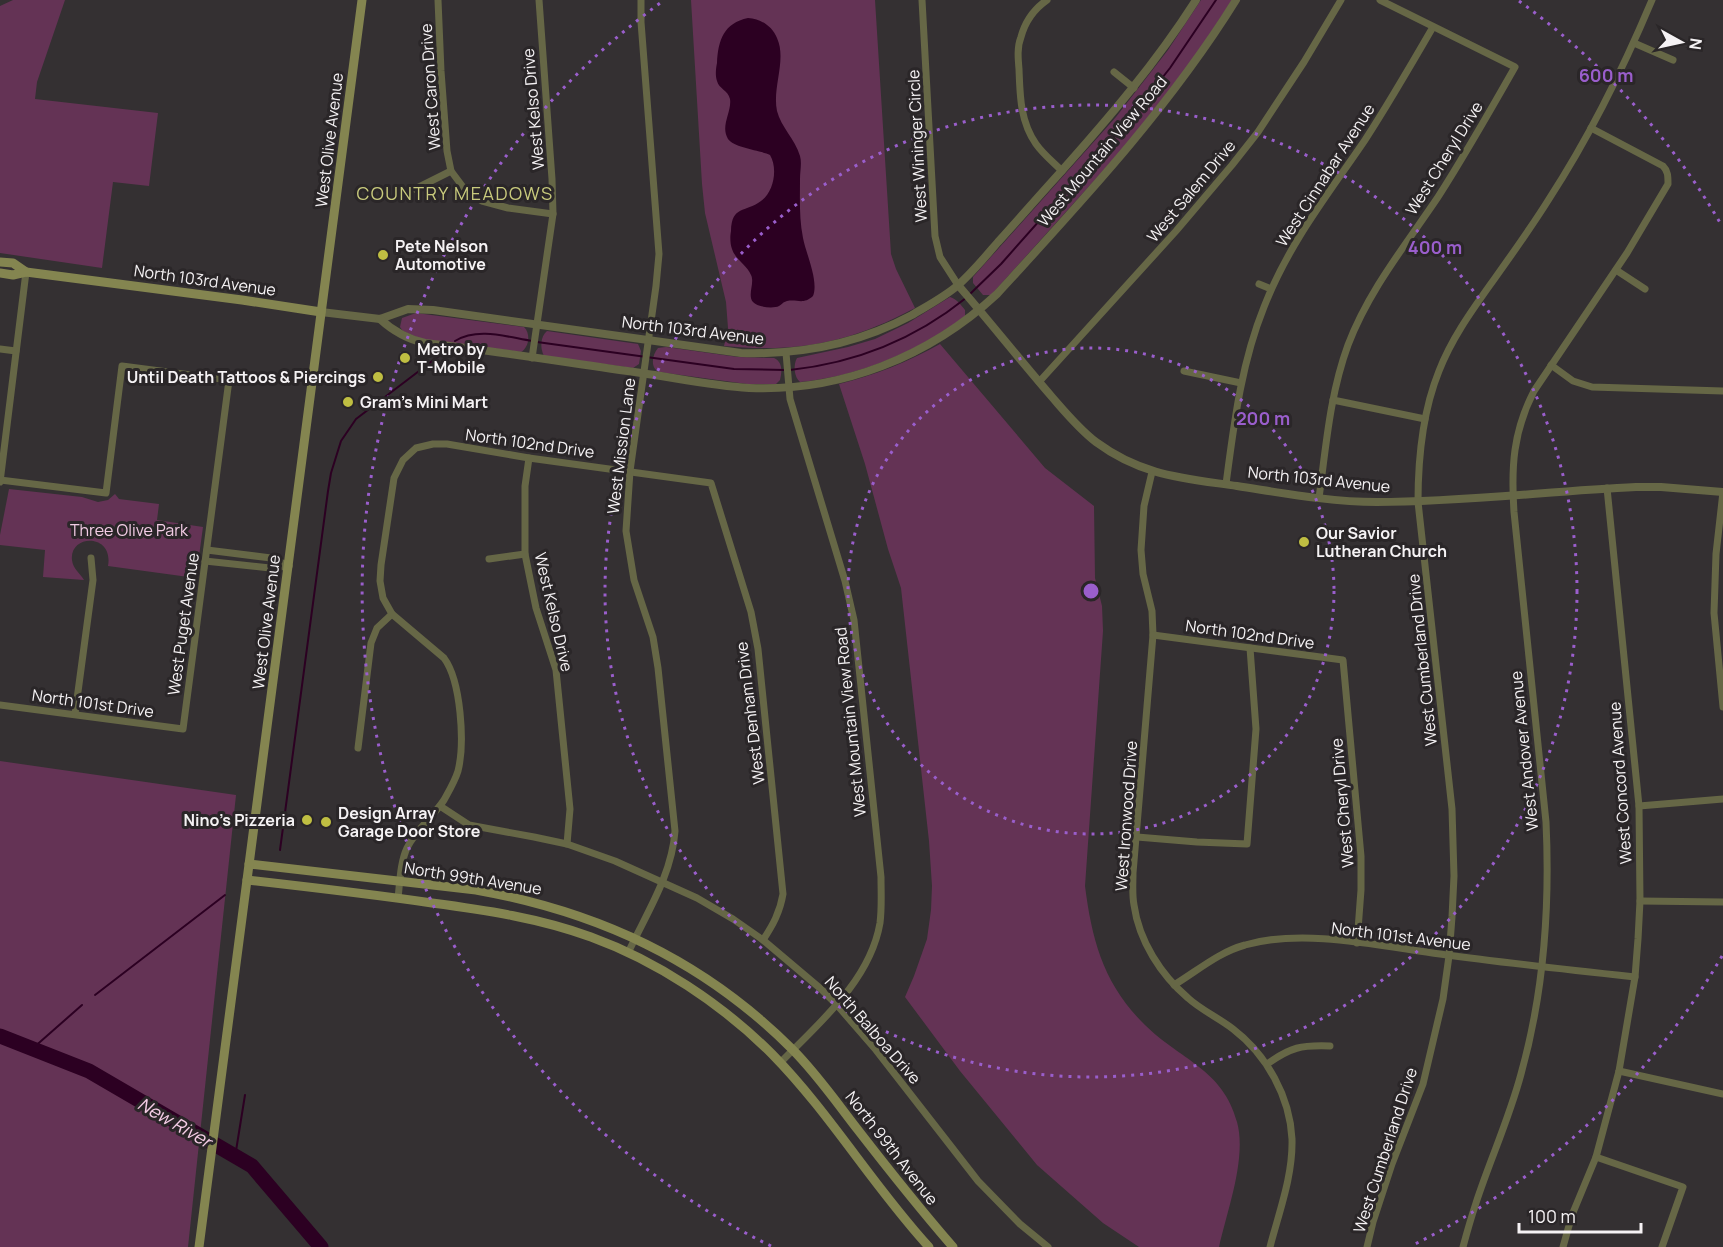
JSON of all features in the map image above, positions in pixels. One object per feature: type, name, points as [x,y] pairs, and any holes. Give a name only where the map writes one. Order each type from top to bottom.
[{"type":"main road","name":"West Olive Avenue","points":[[200,1247],[362,0]]},
{"type":"main road","name":"North 103rd Avenue","points":[[0,262],[13,263],[26,272]]},
{"type":"main road","name":"North 103rd Avenue","points":[[0,273],[12,275],[26,272],[321,312]]},
{"type":"main road","name":"North 99th Avenue","points":[[249,864],[476,890],[527,900],[585,917],[635,938],[691,968],[732,996],[793,1050],[816,1075],[913,1200],[953,1247]]},
{"type":"main road","name":"North 99th Avenue","points":[[247,880],[503,913],[590,936],[645,962],[704,998],[750,1034],[780,1063],[929,1247]]},
{"type":"main road","points":[[921,1239],[935,1227]]},
{"type":"street","name":"West Caron Drive","points":[[438,0],[447,151],[452,171],[466,191],[482,201],[508,208],[553,214]]},
{"type":"street","name":"West Kelso Drive","points":[[532,358],[553,214],[538,0]]},
{"type":"street","name":"West Mission Lane","points":[[627,953],[672,858],[675,831],[653,636],[633,579],[626,531],[630,471],[659,254],[641,0]]},
{"type":"street","name":"West Wininger Circle","points":[[922,0],[935,236],[940,257],[958,285]]},
{"type":"street","points":[[1047,0],[1035,11],[1020,39],[1018,51],[1020,102],[1025,121],[1036,144],[1062,171]]},
{"type":"street","name":"West Mountain View Road","points":[[958,285],[1134,88],[1163,50],[1196,0]]},
{"type":"street","name":"West Mountain View Road","points":[[980,310],[1029,260],[1150,121],[1199,57],[1236,0]]},
{"type":"street","name":"West Salem Drive","points":[[1039,382],[1176,231],[1232,165],[1258,132],[1304,63],[1341,0]]},
{"type":"street","points":[[1380,0],[1433,27]]},
{"type":"street","name":"West Cumberland Drive","points":[[1367,1247],[1392,1164],[1423,1084],[1443,999],[1449,956],[1454,876],[1452,809],[1418,502],[1420,452],[1425,419],[1438,373],[1462,325],[1550,198],[1591,128],[1634,43],[1652,0]]},
{"type":"street","name":"West Cheryl Drive","points":[[1319,498],[1333,400],[1348,345],[1370,297],[1458,165],[1515,67],[1433,27]]},
{"type":"street","name":"West Cinnabar Avenue","points":[[1226,484],[1241,383],[1256,329],[1271,290],[1302,230],[1378,120],[1433,27]]},
{"type":"street","points":[[1634,43],[1673,60]]},
{"type":"street","name":"West Mountain View Road","points":[[1114,72],[1134,88]]},
{"type":"street","name":"West Andover Avenue","points":[[1463,1247],[1475,1204],[1507,1120],[1534,1022],[1546,918],[1548,867],[1546,822],[1513,495],[1512,464],[1518,429],[1528,402],[1616,270],[1668,184],[1668,176],[1663,166],[1591,128]]},
{"type":"street","name":"West Caron Drive","points":[[415,189],[452,171]]},
{"type":"street","points":[[1616,270],[1645,289]]},
{"type":"street","points":[[0,481],[26,272]]},
{"type":"street","name":"North 103rd Avenue","points":[[321,312],[380,319],[408,309],[418,309],[724,351],[767,354],[832,346],[863,338],[921,310],[958,285],[1083,431],[1095,442],[1122,459],[1152,472],[1319,498],[1360,502],[1418,502],[1607,488],[1661,487],[1723,492]]},
{"type":"street","points":[[1259,285],[1271,290]]},
{"type":"street","name":"North 103rd Avenue","points":[[380,319],[387,326],[414,340],[730,386],[788,388],[838,380],[896,361],[938,340],[980,310]]},
{"type":"street","points":[[0,349],[16,351]]},
{"type":"street","name":"West Mountain View Road","points":[[780,1063],[837,1005],[857,978],[872,952],[879,924],[881,903],[881,877],[851,602],[790,399],[786,353]]},
{"type":"street","points":[[1551,365],[1573,381],[1592,387],[1723,391]]},
{"type":"street","name":"West Puget Avenue","points":[[0,481],[106,493],[122,366],[229,380],[183,729]]},
{"type":"street","points":[[1184,371],[1241,383]]},
{"type":"street","points":[[1333,400],[1425,419]]},
{"type":"street","name":"North 102nd Drive","points":[[392,614],[383,598],[380,581],[381,565],[394,478],[403,460],[416,448],[447,444],[529,458],[711,483]]},
{"type":"street","name":"West Kelso Drive","points":[[529,458],[525,486],[525,554],[536,608],[556,670],[570,809],[567,844]]},
{"type":"street","name":"West Ironwood Drive","points":[[1152,472],[1144,506],[1141,550],[1143,574],[1152,611],[1153,635],[1133,873],[1134,904],[1140,931],[1151,954],[1174,985],[1189,1000],[1234,1030],[1251,1045],[1267,1064],[1282,1095],[1292,1139],[1287,1182],[1270,1247]]},
{"type":"street","name":"West Denham Drive","points":[[711,483],[751,612],[759,661],[783,894],[777,917],[763,940]]},
{"type":"street","name":"West Concord Avenue","points":[[1563,1247],[1572,1215],[1596,1157],[1619,1071],[1635,977],[1640,901],[1639,806],[1607,488]]},
{"type":"street","points":[[1723,492],[1716,554],[1714,613],[1723,707]]},
{"type":"street","points":[[207,550],[271,558],[289,566]]},
{"type":"street","points":[[489,559],[525,554]]},
{"type":"street","points":[[75,714],[93,580],[91,558]]},
{"type":"street","points":[[205,561],[270,568],[289,566]]},
{"type":"street","points":[[358,748],[371,643],[377,628],[392,614],[449,664],[456,687],[462,741],[461,756],[454,781],[440,806],[407,846],[398,898]]},
{"type":"street","name":"North 102nd Drive","points":[[1153,635],[1343,660]]},
{"type":"street","points":[[1137,837],[1247,844],[1256,729],[1250,648]]},
{"type":"street","name":"West Cheryl Drive","points":[[1343,660],[1361,856],[1357,943]]},
{"type":"street","name":"North 101st Drive","points":[[0,705],[183,729]]},
{"type":"street","points":[[1639,806],[1723,799]]},
{"type":"street","name":"North Balboa Drive","points":[[440,806],[469,825],[567,844],[615,861],[715,909],[763,940],[837,1005],[876,1050],[978,1181],[1020,1224],[1048,1247]]},
{"type":"street","points":[[1640,901],[1723,902]]},
{"type":"street","name":"North 101st Avenue","points":[[1174,985],[1216,957],[1244,945],[1267,940],[1311,938],[1635,977]]},
{"type":"street","points":[[1267,1064],[1293,1048],[1311,1045],[1330,1046]]},
{"type":"street","points":[[1619,1071],[1723,1094]]},
{"type":"street","points":[[1596,1157],[1683,1187],[1662,1247]]},
{"type":"green space","points":[[13,0],[65,0],[37,82],[35,99],[158,113],[149,186],[113,182],[102,268],[0,253],[0,6]]},
{"type":"green space","points":[[691,0],[875,0],[891,254],[915,308],[868,330],[823,343],[776,348],[724,346],[728,328],[726,302],[705,213],[702,184]]},
{"type":"green space","points":[[1201,0],[1232,0],[1194,58],[1128,143],[991,295],[983,295],[973,283],[973,277],[1116,117],[1168,50]]},
{"type":"green space","points":[[950,297],[965,310],[965,316],[926,342],[874,365],[838,376],[800,382],[796,377],[797,358],[875,339],[908,323]]},
{"type":"green space","points":[[416,313],[524,327],[528,333],[527,344],[521,352],[421,339],[403,331],[400,327],[402,318]]},
{"type":"green space","points":[[547,331],[638,344],[641,351],[639,364],[633,368],[544,356],[541,343]]},
{"type":"green space","points":[[940,344],[1045,468],[1094,506],[1095,578],[1102,606],[1103,631],[1085,886],[1088,906],[1096,944],[1119,994],[1131,1010],[1158,1037],[1211,1077],[1222,1089],[1237,1122],[1240,1152],[1238,1168],[1219,1247],[1139,1247],[1103,1223],[1037,1165],[960,1071],[905,997],[927,939],[932,886],[929,841],[901,588],[839,384],[891,367]]},
{"type":"green space","points":[[666,347],[738,357],[774,358],[780,365],[780,380],[776,384],[747,384],[659,372],[654,368],[653,358],[658,348]]},
{"type":"green space","name":"Three Olive Park","points":[[9,489],[82,497],[98,502],[108,500],[115,494],[119,499],[159,504],[157,520],[203,527],[196,578],[108,566],[108,555],[104,547],[91,541],[77,545],[73,551],[73,563],[84,580],[43,577],[45,550],[0,545]]},
{"type":"green space","points":[[0,761],[236,795],[188,1247],[0,1247]]},
{"type":"shaded area","points":[[748,18],[762,22],[769,27],[780,46],[776,93],[777,111],[800,156],[801,223],[814,283],[813,296],[809,299],[787,301],[773,307],[755,304],[751,299],[751,275],[734,253],[730,238],[734,217],[765,197],[772,186],[774,173],[770,155],[736,145],[728,139],[725,129],[730,99],[718,84],[716,76],[719,47],[724,34],[733,24]]},
{"type":"waterway","points":[[970,294],[1001,264],[1128,121],[1170,68],[1216,0]]},
{"type":"waterway","points":[[790,370],[838,362],[883,347],[926,326],[966,298]]},
{"type":"waterway","points":[[455,341],[483,334],[532,341]]},
{"type":"waterway","points":[[537,342],[734,369],[785,370]]},
{"type":"waterway","points":[[280,850],[328,491],[341,441],[356,419],[444,352]]},
{"type":"waterway","points":[[95,995],[225,895]]},
{"type":"waterway","points":[[32,1049],[82,1005]]},
{"type":"waterway","name":"New River","points":[[0,1036],[89,1071],[252,1166],[321,1247]]},
{"type":"waterway","points":[[235,1157],[245,1095]]},
{"type":"place","name":"Pete Nelson Automotive","points":[[383,255]]},
{"type":"place","name":"Metro by T-Mobile","points":[[405,358]]},
{"type":"place","name":"Until Death Tattoos & Piercings","points":[[378,377]]},
{"type":"place","name":"Gram's Mini Mart","points":[[348,402]]},
{"type":"place","name":"Our Savior Lutheran Church","points":[[1304,542]]},
{"type":"place","name":"Nino's Pizzeria","points":[[307,820]]},
{"type":"place","name":"Design Array Garage Door Store","points":[[326,822]]},
{"type":"district","name":"COUNTRY MEADOWS","points":[[455,193]]}]
